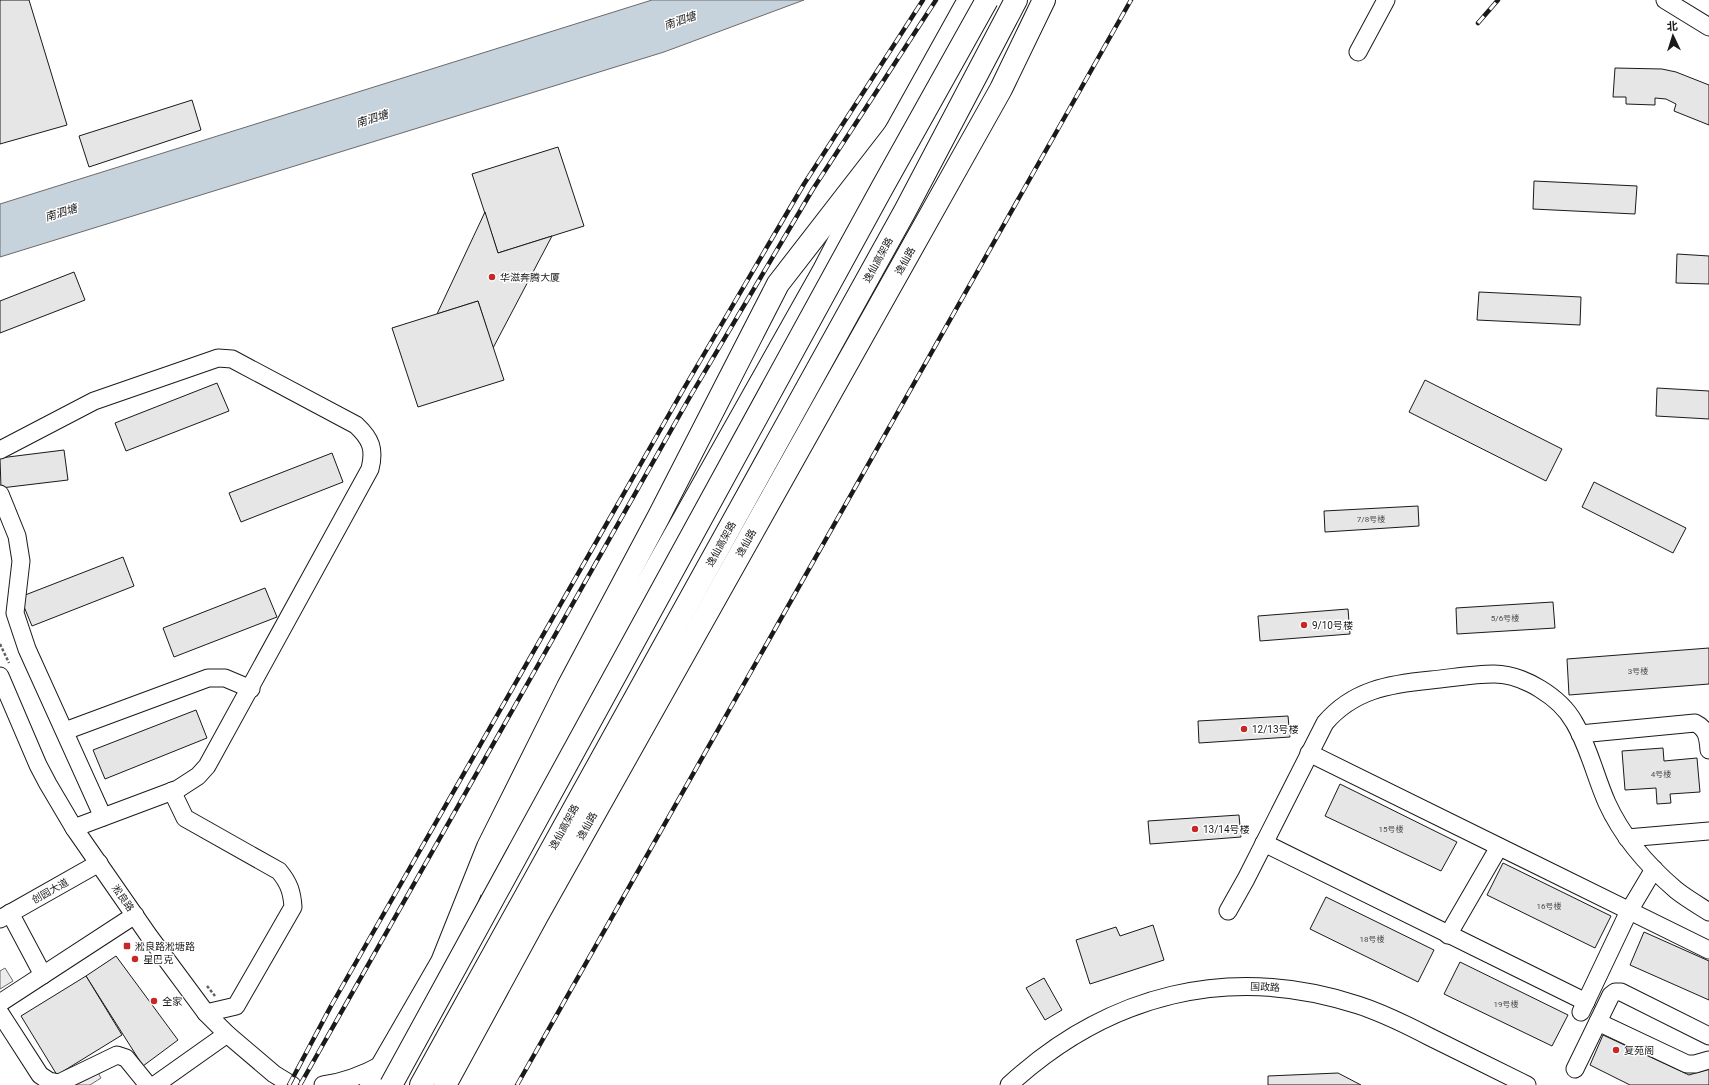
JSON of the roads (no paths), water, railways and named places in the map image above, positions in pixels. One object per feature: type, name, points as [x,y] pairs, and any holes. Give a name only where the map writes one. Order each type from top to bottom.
[{"type":"main road","points":[[481,920],[505,849],[565,730],[823,272],[895,133],[969,0]]},
{"type":"main road","points":[[392,1085],[878,195],[987,0]]},
{"type":"main road","name":"逸仙高架路","points":[[420,1085],[905,212],[1016,0]]},
{"type":"main road","name":"逸仙路","points":[[445,1085],[537,916],[1001,89],[1044,0]]},
{"type":"main road","points":[[371,1085],[442,962],[488,847],[568,687],[658,518],[778,284],[895,133]]},
{"type":"main road","points":[[392,1085],[845,275],[895,133]]},
{"type":"street","points":[[1358,52],[1386,0]]},
{"type":"street","points":[[1665,0],[1709,26]]},
{"type":"street","points":[[0,450],[94,401],[218,358],[226,357],[232,358],[349,422],[367,436],[372,448],[370,469],[208,766],[198,776],[172,792],[74,828]]},
{"type":"street","points":[[0,494],[17,536],[21,561],[16,612],[27,648],[103,818]]},
{"type":"street","points":[[1228,911],[1325,723],[1336,710],[1353,698],[1376,688],[1414,681],[1496,674],[1523,680],[1547,693],[1563,706],[1575,722],[1593,763],[1607,803],[1627,838],[1654,869],[1677,890],[1709,912]]},
{"type":"street","name":"淞良路","points":[[0,676],[38,765],[74,828],[135,915],[206,1013],[227,1034],[274,1074],[292,1085]]},
{"type":"street","points":[[65,731],[208,678],[225,678],[251,689]]},
{"type":"street","points":[[1580,734],[1695,723],[1703,728],[1708,736],[1709,750]]},
{"type":"street","points":[[1309,753],[1709,950]]},
{"type":"street","points":[[172,792],[185,818],[279,871],[286,880],[292,892],[293,907],[236,1006],[206,1013]]},
{"type":"street","points":[[1627,838],[1709,831]]},
{"type":"street","points":[[1264,843],[1448,935],[1583,1007],[1629,911],[1654,869]]},
{"type":"street","points":[[1448,935],[1499,847]]},
{"type":"street","name":"创园大道","points":[[5,916],[99,863]]},
{"type":"street","points":[[0,1003],[135,915]]},
{"type":"street","points":[[5,916],[43,975]]},
{"type":"street","name":"国政路","points":[[1009,1085],[1036,1061],[1065,1040],[1097,1022],[1133,1006],[1178,993],[1208,988],[1247,986],[1291,989],[1321,994],[1359,1005],[1396,1020],[1527,1085]]},
{"type":"street","points":[[1575,1069],[1611,995],[1615,992],[1621,992],[1709,1036]]},
{"type":"street","points":[[0,1013],[40,1075],[49,1081],[59,1083],[117,1055],[126,1058],[148,1085]]},
{"type":"street","points":[[1598,1022],[1686,1064],[1695,1064],[1709,1060]]},
{"type":"street","points":[[155,1085],[227,1034]]},
{"type":"street","points":[[324,1085],[341,1083],[367,1073],[383,1064]]},
{"type":"water","name":"南泗塘","points":[[652,0],[804,0],[664,52],[0,257],[0,204]]},
{"type":"railway","points":[[289,1085],[331,1006],[683,390],[804,184],[923,0]]},
{"type":"railway","points":[[300,1085],[691,395],[813,189],[936,0]]},
{"type":"railway","points":[[517,1085],[1131,0]]},
{"type":"railway","points":[[1478,23],[1498,0]]},
{"type":"place","name":"华滋奔腾大厦","points":[[492,277]]},
{"type":"place","name":"9/10号楼","points":[[1304,625]]},
{"type":"place","name":"12/13号楼","points":[[1244,729]]},
{"type":"place","name":"13/14号楼","points":[[1195,829]]},
{"type":"place","name":"淞良路淞塘路","points":[[127,946]]},
{"type":"place","name":"星巴克","points":[[135,959]]},
{"type":"place","name":"全家","points":[[154,1001]]},
{"type":"place","name":"复苑阁","points":[[1616,1050]]}]
